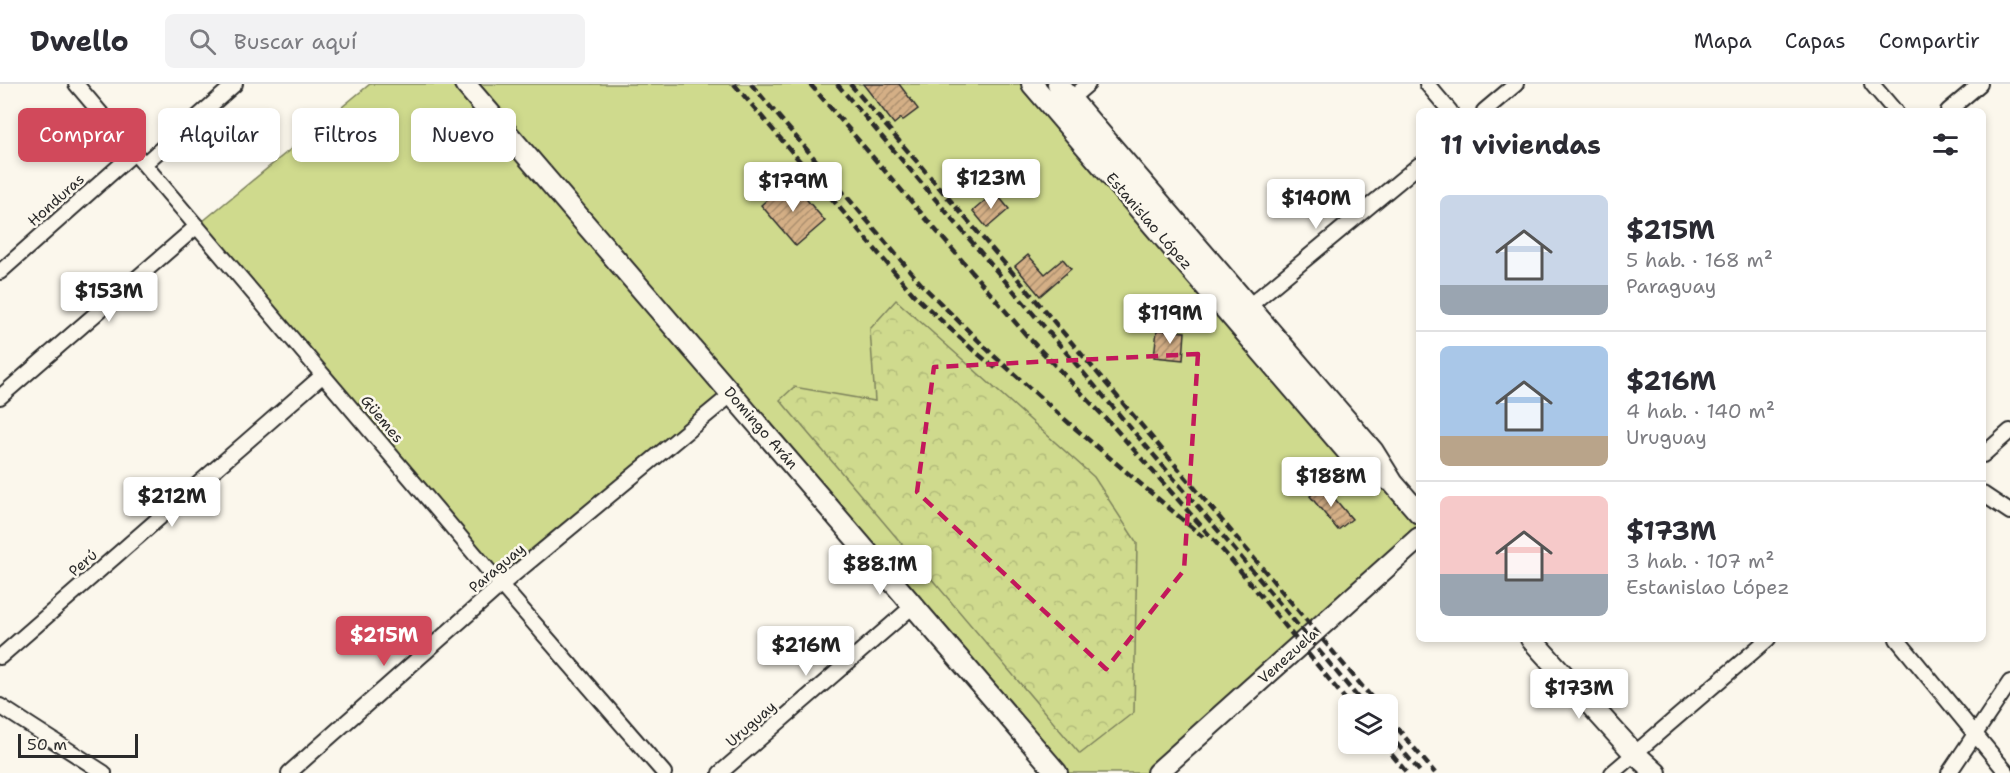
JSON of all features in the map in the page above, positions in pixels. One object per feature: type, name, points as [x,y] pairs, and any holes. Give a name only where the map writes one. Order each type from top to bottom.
[{"type":"main road","name":"Domingo Arán","points":[[465,84],[1057,773]]},
{"type":"main road","name":"Estanislao López","points":[[1032,84],[1351,456],[1393,483]]},
{"type":"main road","name":"Estanislao López","points":[[1065,91],[1373,451],[1393,483],[1416,510]]},
{"type":"main road","name":"Venezuela","points":[[1157,773],[1416,541]]},
{"type":"main road","points":[[1534,642],[1634,753],[1656,773]]},
{"type":"street","name":"Güemes","points":[[76,84],[96,108]]},
{"type":"street","points":[[144,164],[235,84]]},
{"type":"street","points":[[1056,112],[1065,91],[1088,84]]},
{"type":"street","points":[[1427,84],[1447,108]]},
{"type":"street","points":[[1488,108],[1516,84]]},
{"type":"street","points":[[1872,84],[1892,108]]},
{"type":"street","points":[[1952,108],[1980,84]]},
{"type":"street","name":"Honduras","points":[[0,272],[124,162]]},
{"type":"street","name":"Güemes","points":[[144,164],[501,585],[664,773]]},
{"type":"street","points":[[1233,319],[1416,167]]},
{"type":"street","points":[[0,397],[197,226]]},
{"type":"street","name":"Perú","points":[[0,657],[323,375]]},
{"type":"street","name":"Paraguay","points":[[289,773],[501,585],[732,394]]},
{"type":"street","points":[[1986,451],[2010,431]]},
{"type":"street","points":[[1986,496],[2010,512]]},
{"type":"street","name":"Uruguay","points":[[720,773],[913,606]]},
{"type":"street","points":[[1612,773],[1764,642]]},
{"type":"street","points":[[1899,642],[2007,773]]},
{"type":"street","points":[[1949,773],[2010,682]]},
{"type":"street","points":[[0,706],[104,773]]},
{"type":"highlighted area","points":[[1198,354],[1184,570],[1106,669],[917,492],[934,367]]},
{"type":"green space","points":[[370,84],[1032,84],[1351,456],[1416,510],[1416,541],[1157,773],[1057,773],[732,394],[501,585],[197,226],[275,162],[280,162],[280,158],[292,148],[292,162],[399,162],[399,108],[341,108]]},
{"type":"green space","points":[[896,300],[1094,477],[1137,543],[1134,712],[1080,754],[780,400],[794,387],[875,401],[870,329]]},
{"type":"building","points":[[863,84],[899,84],[918,109],[894,124]]},
{"type":"building","points":[[790,180],[825,221],[796,246],[761,205]]},
{"type":"building","points":[[995,192],[1009,209],[987,228],[973,211]]},
{"type":"building","points":[[1028,255],[1045,274],[1063,259],[1071,269],[1040,296],[1015,266]]},
{"type":"building","points":[[1157,330],[1185,332],[1183,360],[1154,357]]},
{"type":"building","points":[[1323,485],[1352,519],[1338,530],[1310,496]]},
{"type":"railway","points":[[734,84],[914,295],[998,370]]},
{"type":"railway","points":[[751,84],[922,285],[994,356],[1203,537]]},
{"type":"railway","points":[[810,84],[1027,336],[1112,425],[1233,562],[1341,694]]},
{"type":"railway","points":[[837,84],[1355,694]]},
{"type":"railway","points":[[850,84],[1369,694]]},
{"type":"railway","points":[[1398,729],[1435,773]]},
{"type":"railway","points":[[1398,745],[1421,773]]},
{"type":"railway","points":[[1391,754],[1407,773]]}]
